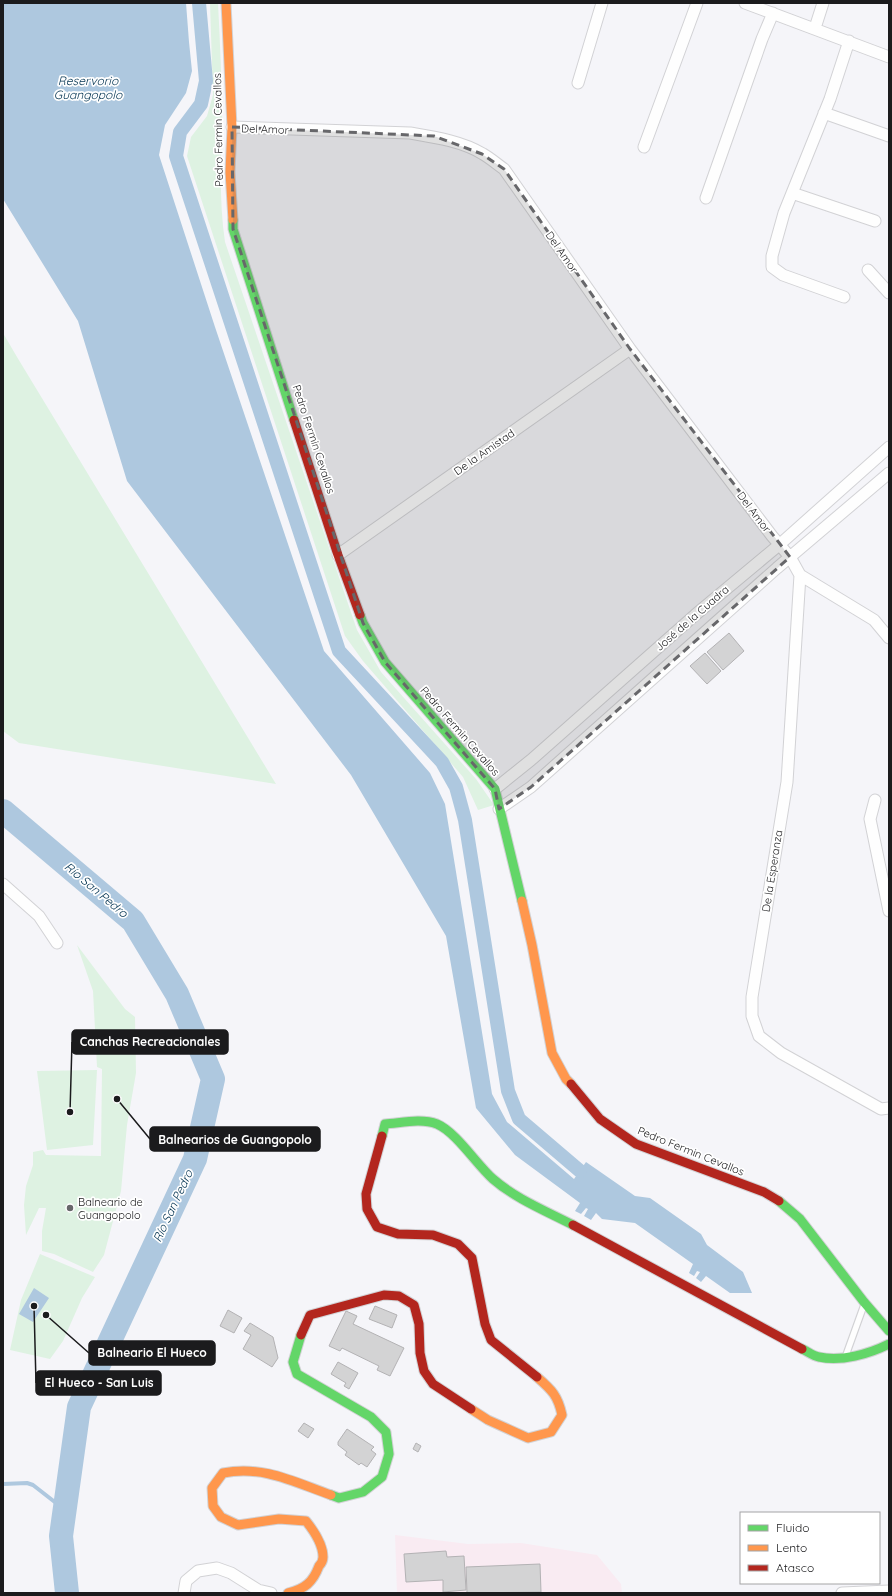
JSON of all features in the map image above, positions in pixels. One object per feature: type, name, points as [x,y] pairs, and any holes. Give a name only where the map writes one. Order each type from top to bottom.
[{"type":"street","name":"Pedro Fermin Cevallos","points":[[226,3],[232,127],[230,172],[233,229],[338,555],[363,623],[385,662],[495,789],[532,945],[552,1053],[566,1079],[600,1119],[636,1144],[764,1192],[785,1205],[800,1219],[864,1302],[889,1330]]},
{"type":"street","points":[[578,83],[602,3]]},
{"type":"street","points":[[644,147],[697,3]]},
{"type":"street","points":[[745,3],[889,57]]},
{"type":"street","points":[[814,28],[823,3]]},
{"type":"street","points":[[706,198],[772,13]]},
{"type":"street","points":[[844,297],[783,275],[772,267],[772,256],[784,213],[824,113],[849,41]]},
{"type":"street","points":[[824,113],[889,136]]},
{"type":"street","name":"Del Amor","points":[[232,127],[410,133],[444,139],[482,154],[504,169],[630,350],[779,545],[790,557]]},
{"type":"street","points":[[792,192],[875,221]]},
{"type":"street","points":[[868,270],[889,293]]},
{"type":"street","name":"De la Amistad","points":[[338,555],[630,350]]},
{"type":"street","name":"José de la Cuadra","points":[[495,789],[531,760],[695,615],[779,545],[889,447]]},
{"type":"street","name":"José de la Cuadra","points":[[499,809],[531,787],[790,557],[889,473]]},
{"type":"street","points":[[790,557],[800,575],[874,620],[889,638]]},
{"type":"street","name":"De la Esperanza","points":[[800,575],[787,782],[752,997],[752,1016],[759,1036],[781,1053],[881,1109],[889,1108]]},
{"type":"street","points":[[640,664],[652,679]]},
{"type":"street","points":[[875,800],[870,819],[889,911]]},
{"type":"street","points":[[3,884],[39,916],[57,943]]},
{"type":"street","points":[[288,1593],[296,1592],[311,1583],[323,1558],[317,1535],[306,1521],[279,1519],[238,1525],[221,1517],[213,1506],[212,1488],[224,1473],[239,1470],[265,1472],[339,1498],[363,1492],[382,1477],[389,1454],[386,1432],[371,1417],[297,1374],[293,1362],[299,1339],[310,1315],[384,1296],[399,1296],[414,1305],[419,1324],[420,1353],[424,1371],[433,1384],[488,1420],[528,1438],[551,1432],[562,1415],[560,1401],[551,1389],[514,1357],[491,1340],[485,1324],[472,1258],[458,1244],[433,1235],[398,1234],[377,1227],[367,1209],[366,1194],[385,1124],[419,1121],[437,1124],[451,1134],[493,1179],[516,1195],[794,1345],[819,1357],[846,1358],[873,1352],[889,1344]]},
{"type":"street","points":[[184,1593],[186,1582],[198,1571],[217,1568],[231,1573],[258,1590],[271,1593]]},
{"type":"street","points":[[842,1593],[889,1591]]},
{"type":"lane","points":[[846,1358],[864,1302]]},
{"type":"highlighted area","points":[[232,127],[434,136],[482,154],[504,169],[630,349],[790,557],[531,787],[499,809],[495,789],[385,662],[363,623],[233,229]]},
{"type":"shaded area","points":[[395,1535],[468,1544],[521,1543],[597,1555],[621,1584],[622,1593],[397,1593]]},
{"type":"green space","points":[[210,3],[218,3],[222,108],[221,197],[225,242],[357,630],[381,672],[476,779],[494,805],[478,810],[463,777],[363,661],[345,636],[187,156],[191,137],[207,116],[213,95]]},
{"type":"green space","points":[[3,333],[276,784],[19,743],[3,731]]},
{"type":"green space","points":[[77,945],[125,1009],[135,1017],[136,1073],[127,1125],[121,1191],[104,1255],[93,1272],[54,1254],[42,1251],[42,1231],[46,1208],[39,1208],[26,1235],[24,1205],[26,1186],[33,1165],[33,1152],[43,1150],[46,1155],[101,1156],[102,1069],[97,1067],[93,991]]},
{"type":"green space","points":[[97,1070],[93,1145],[47,1150],[37,1071]]},
{"type":"green space","points":[[40,1254],[95,1277],[82,1298],[63,1341],[50,1359],[10,1350],[21,1300]]},
{"type":"water","name":"Reservorio Guangopolo","points":[[3,3],[186,3],[192,71],[186,93],[165,125],[159,155],[324,651],[430,773],[445,804],[492,1094],[507,1122],[574,1179],[586,1162],[635,1196],[650,1198],[701,1234],[707,1245],[743,1272],[752,1293],[730,1293],[706,1276],[701,1282],[696,1278],[700,1272],[697,1271],[694,1276],[689,1273],[693,1264],[635,1223],[602,1219],[596,1213],[591,1220],[584,1216],[588,1209],[586,1208],[581,1214],[575,1211],[580,1203],[515,1155],[476,1108],[446,936],[351,775],[127,481],[78,321],[3,199]]},
{"type":"water","points":[[34,1288],[49,1298],[33,1322],[19,1314]]},
{"type":"building","points":[[729,633],[744,651],[723,670],[707,652]]},
{"type":"building","points":[[705,653],[721,671],[707,684],[690,666]]},
{"type":"building","points":[[375,1306],[397,1315],[392,1328],[369,1319]]},
{"type":"building","points":[[228,1310],[242,1318],[234,1333],[220,1326]]},
{"type":"building","points":[[346,1311],[357,1316],[353,1324],[404,1348],[390,1376],[377,1370],[379,1366],[342,1348],[340,1351],[329,1346]]},
{"type":"building","points":[[250,1323],[273,1337],[278,1358],[272,1367],[243,1349],[251,1335],[244,1331]]},
{"type":"building","points":[[338,1362],[358,1373],[349,1389],[344,1386],[346,1383],[331,1374]]},
{"type":"building","points":[[304,1423],[314,1429],[308,1438],[298,1431]]},
{"type":"building","points":[[347,1429],[374,1447],[371,1450],[376,1454],[367,1467],[361,1463],[359,1465],[345,1455],[347,1452],[338,1445],[338,1442]]},
{"type":"building","points":[[416,1443],[421,1446],[418,1452],[413,1449]]},
{"type":"building","points":[[446,1551],[447,1557],[464,1556],[466,1590],[443,1592],[443,1580],[406,1582],[404,1554]]},
{"type":"building","points":[[540,1564],[541,1592],[467,1593],[466,1567]]},
{"type":"waterway","points":[[199,3],[206,81],[201,104],[180,132],[176,156],[339,651],[442,762],[456,787],[465,820],[508,1091],[519,1119],[580,1171]]},
{"type":"waterway","name":"Río San Pedro","points":[[3,811],[133,921],[177,994],[213,1079],[195,1159],[79,1407],[61,1536],[67,1593]]},
{"type":"waterway","points":[[3,1484],[27,1483],[33,1485],[65,1510]]},
{"type":"traffic: fast","points":[[233,220],[233,229],[294,420]]},
{"type":"traffic: fast","points":[[360,615],[385,662],[495,789],[522,901]]},
{"type":"traffic: fast","points":[[382,1136],[385,1124],[411,1121],[424,1121],[437,1124],[452,1134],[487,1173],[511,1193],[573,1225]]},
{"type":"traffic: fast","points":[[779,1201],[800,1219],[864,1302],[889,1331]]},
{"type":"traffic: fast","points":[[301,1335],[293,1362],[297,1374],[371,1417],[386,1432],[389,1454],[382,1477],[363,1492],[339,1498],[331,1495]]},
{"type":"traffic: fast","points":[[802,1349],[812,1355],[828,1358],[846,1358],[864,1354],[889,1344]]},
{"type":"traffic: slow","points":[[226,3],[232,127],[230,172],[233,220]]},
{"type":"traffic: slow","points":[[522,901],[532,945],[552,1053],[566,1079],[571,1084]]},
{"type":"traffic: slow","points":[[471,1409],[488,1420],[528,1438],[551,1432],[562,1415],[559,1403],[554,1394],[537,1377]]},
{"type":"traffic: slow","points":[[288,1593],[308,1584],[322,1561],[323,1552],[318,1538],[312,1529],[306,1521],[279,1519],[238,1525],[221,1517],[213,1506],[212,1488],[223,1473],[252,1471],[278,1476],[331,1495]]},
{"type":"traffic: jam","points":[[294,420],[338,555],[360,615]]},
{"type":"traffic: jam","points":[[571,1084],[600,1119],[636,1144],[764,1192],[779,1201]]},
{"type":"traffic: jam","points":[[382,1136],[366,1194],[367,1209],[377,1227],[398,1234],[433,1235],[458,1244],[472,1258],[485,1324],[491,1340],[537,1377]]},
{"type":"traffic: jam","points":[[573,1225],[802,1349]]},
{"type":"traffic: jam","points":[[301,1335],[310,1315],[384,1295],[399,1296],[414,1305],[419,1324],[420,1353],[424,1371],[433,1384],[471,1409]]},
{"type":"place","name":"Balnearios de Guangopolo","points":[[117,1099]]},
{"type":"place","name":"Canchas Recreacionales","points":[[70,1112]]},
{"type":"place","name":"Balneario de Guangopolo","points":[[70,1208]]},
{"type":"place","name":"El Hueco - San Luis","points":[[34,1306]]},
{"type":"place","name":"Balneario El Hueco","points":[[46,1315]]}]
